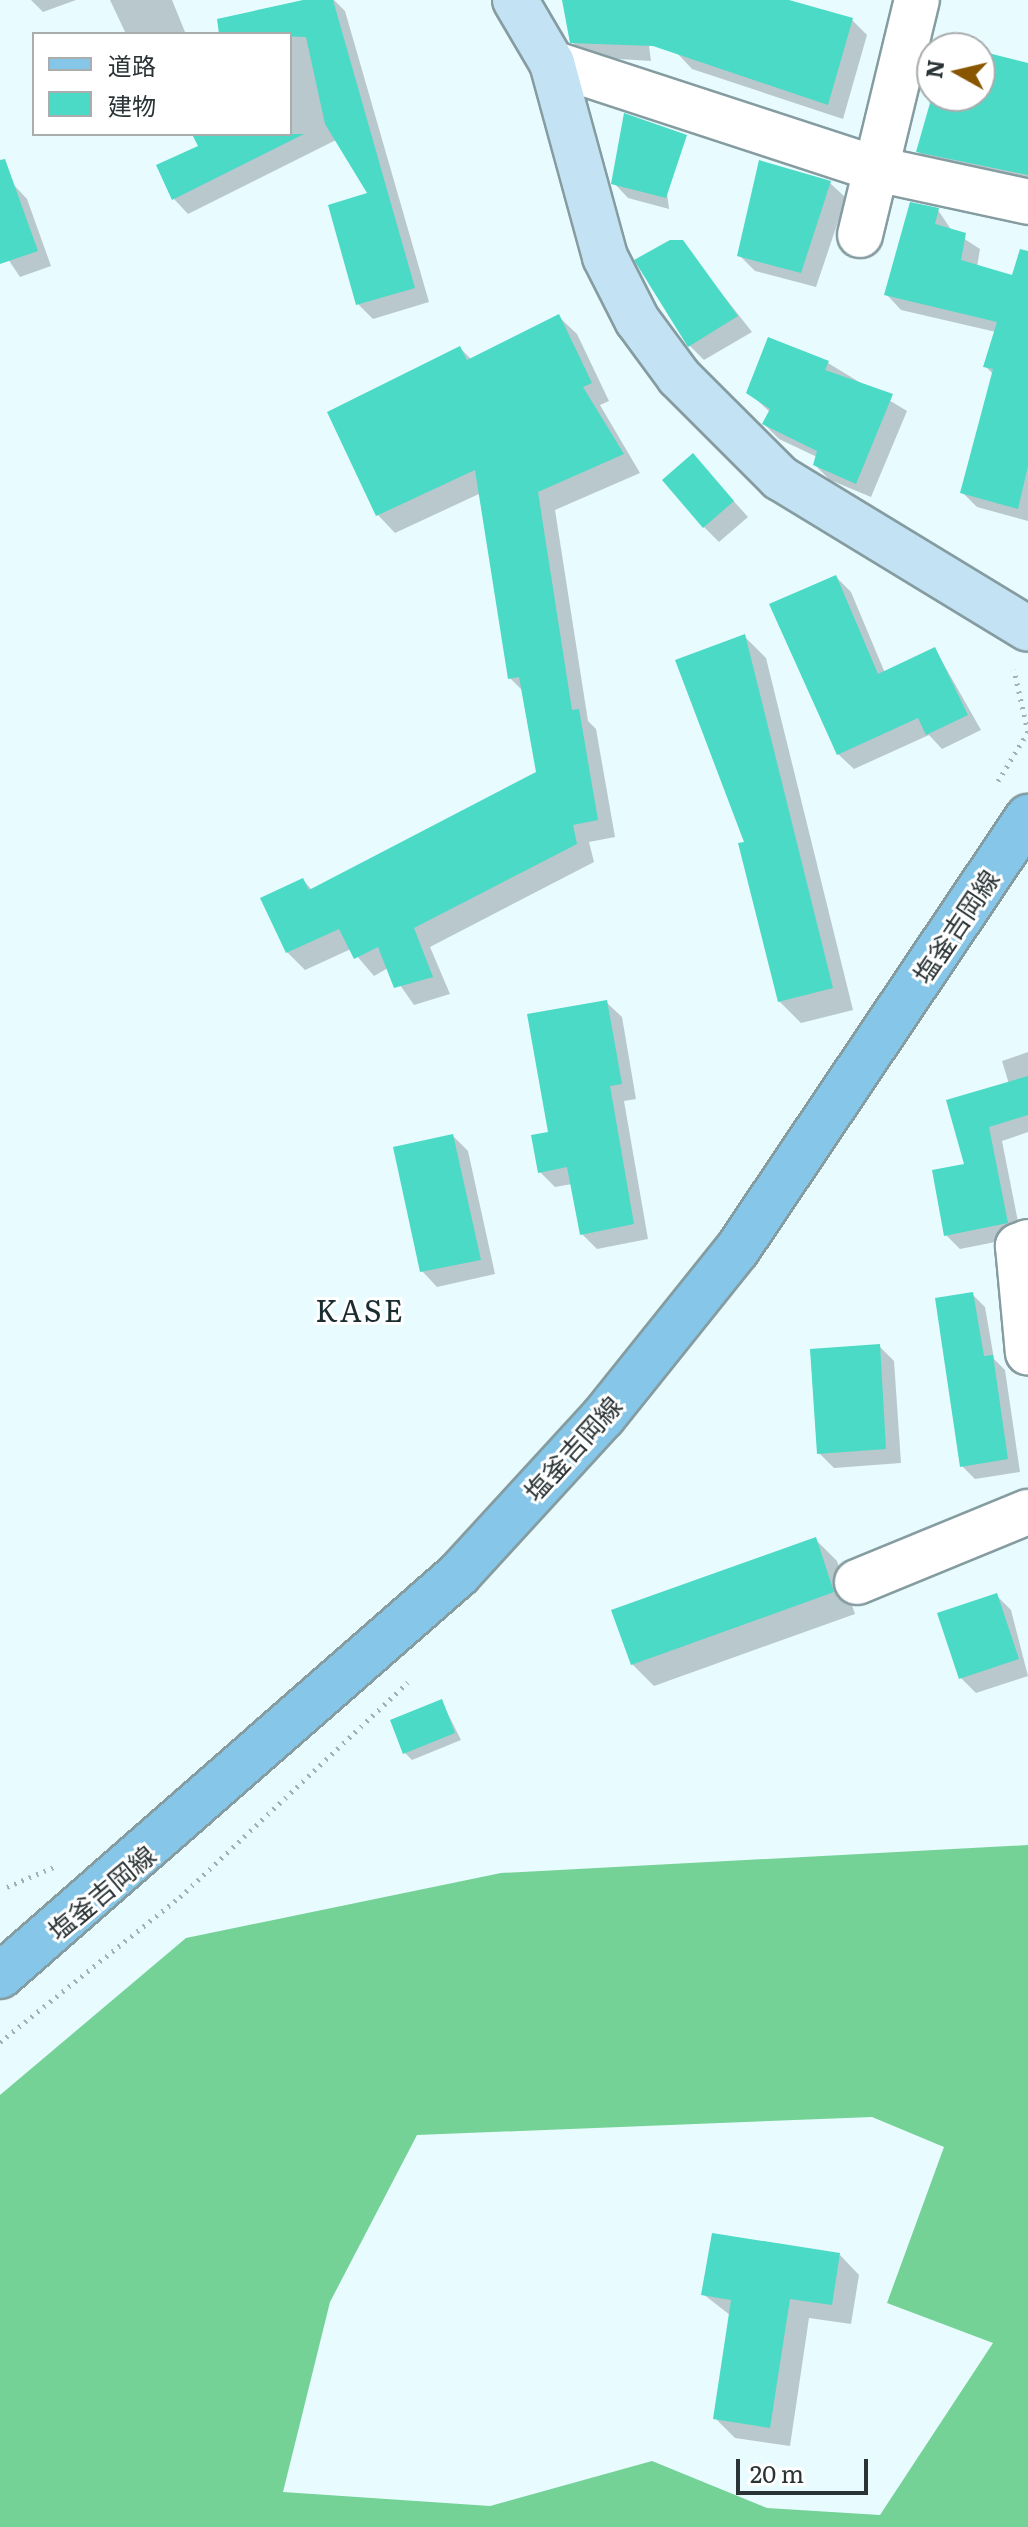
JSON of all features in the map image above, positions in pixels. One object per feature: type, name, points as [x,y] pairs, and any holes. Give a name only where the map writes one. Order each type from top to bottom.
[{"type":"main road","name":"塩釜吉岡線","points":[[0,1976],[459,1574],[603,1417],[737,1250],[1028,817]]},
{"type":"street","points":[[515,0],[552,63],[605,257],[637,320],[679,377],[780,478],[1024,644]]},
{"type":"street","points":[[860,235],[917,0]]},
{"type":"street","points":[[552,63],[876,169],[1028,202]]},
{"type":"street","points":[[1028,1242],[1018,1246],[1028,1353]]},
{"type":"street","points":[[857,1582],[1028,1512]]},
{"type":"path","points":[[992,790],[1028,732],[1013,673],[1024,644]]},
{"type":"path","points":[[7,1887],[69,1860]]},
{"type":"green space","points":[[1028,1845],[1028,2527],[0,2527],[0,2095],[186,1938],[501,1873]],"holes":[[[872,2117],[944,2147],[887,2303],[993,2343],[880,2515],[767,2508],[652,2461],[490,2506],[283,2492],[330,2302],[417,2135]]]},
{"type":"building","points":[[303,0],[333,0],[415,288],[356,305],[328,205],[367,193],[325,124],[306,37],[292,37],[292,32],[219,32],[217,19]]},
{"type":"building","points":[[562,0],[789,0],[853,18],[828,105],[653,46],[570,43]]},
{"type":"building","points":[[996,55],[1028,63],[1028,175],[916,152],[927,112],[996,112]]},
{"type":"building","points":[[624,113],[687,135],[666,198],[611,184]]},
{"type":"building","points":[[304,134],[172,200],[156,165],[198,146],[193,136]]},
{"type":"building","points":[[5,159],[38,251],[0,264],[0,160]]},
{"type":"building","points":[[759,160],[831,181],[801,273],[737,256]]},
{"type":"building","points":[[910,202],[939,208],[935,224],[966,233],[961,260],[1012,275],[1020,249],[1028,251],[1028,466],[1018,509],[960,493],[993,369],[983,367],[997,322],[884,295]]},
{"type":"building","points":[[670,240],[683,240],[738,316],[688,347],[634,260]]},
{"type":"building","points":[[559,314],[592,383],[583,387],[624,454],[538,492],[572,710],[579,709],[598,820],[573,825],[577,844],[414,928],[433,977],[394,988],[378,947],[354,959],[339,929],[286,953],[260,898],[303,878],[309,890],[536,772],[519,677],[508,679],[475,470],[376,516],[327,412],[460,346],[467,360]]},
{"type":"building","points":[[768,337],[829,361],[825,370],[893,394],[856,484],[813,465],[817,451],[762,424],[770,409],[746,393]]},
{"type":"building","points":[[693,453],[734,501],[703,528],[662,480]]},
{"type":"building","points":[[836,575],[878,674],[935,647],[968,715],[926,735],[918,718],[837,755],[769,604]]},
{"type":"building","points":[[745,634],[833,988],[778,1002],[738,843],[744,842],[675,660]]},
{"type":"building","points":[[607,1000],[622,1084],[610,1086],[634,1224],[580,1235],[567,1167],[538,1173],[531,1135],[548,1132],[527,1014]]},
{"type":"building","points":[[1028,1076],[1028,1115],[989,1127],[1008,1223],[944,1236],[932,1170],[964,1164],[946,1100]]},
{"type":"building","points":[[453,1134],[481,1260],[420,1272],[393,1147]]},
{"type":"building","points":[[973,1292],[984,1356],[993,1355],[1008,1459],[960,1467],[935,1298]]},
{"type":"building","points":[[880,1344],[886,1449],[817,1454],[810,1349]]},
{"type":"building","points":[[816,1537],[834,1592],[631,1665],[611,1610]]},
{"type":"building","points":[[997,1593],[1019,1659],[959,1679],[937,1613]]},
{"type":"building","points":[[442,1699],[455,1733],[403,1754],[390,1720]]},
{"type":"building","points":[[712,2233],[840,2253],[832,2305],[790,2299],[770,2428],[713,2419],[731,2300],[701,2295]]},
{"type":"district","name":"KASE","points":[[360,1309]]}]
